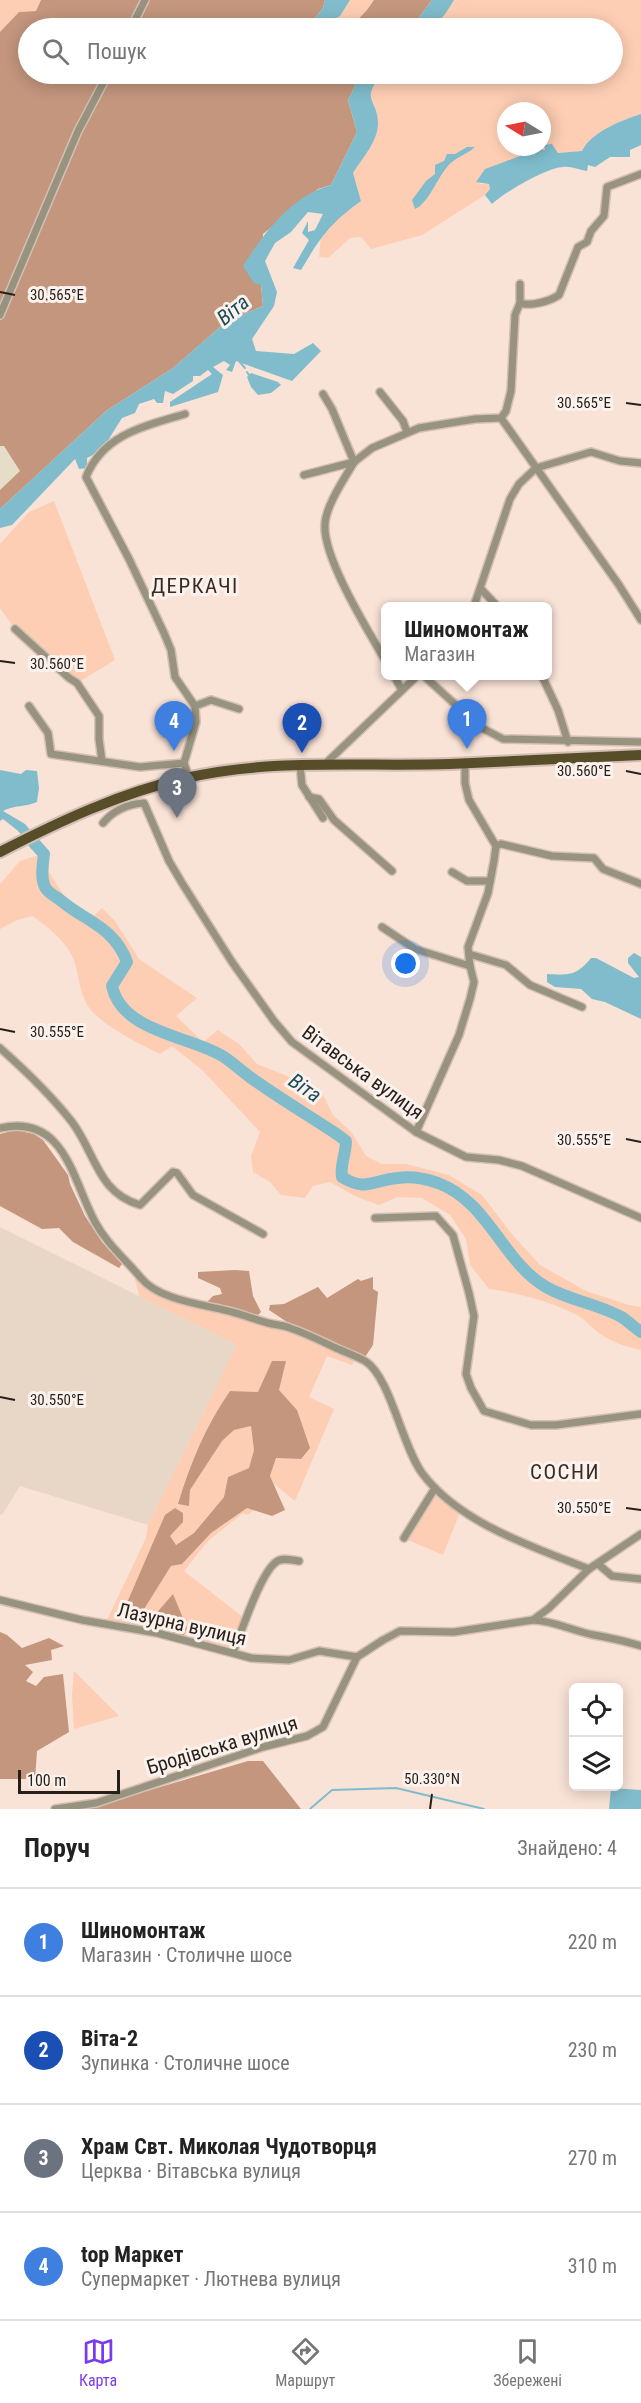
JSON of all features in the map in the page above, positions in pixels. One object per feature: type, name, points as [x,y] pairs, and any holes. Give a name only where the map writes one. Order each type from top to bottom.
[{"type":"main road","points":[[3,850],[58,823],[131,793],[189,778],[251,768],[641,755]]},
{"type":"street","points":[[136,18],[145,0]]},
{"type":"street","points":[[0,315],[78,131],[103,84]]},
{"type":"street","points":[[520,303],[525,305],[553,299],[559,295],[563,290],[578,247],[587,242],[591,231],[604,216],[607,187],[641,174]]},
{"type":"street","points":[[304,476],[354,462],[372,448],[407,432],[432,426],[501,418],[506,411],[511,391],[515,315],[520,303],[520,284]]},
{"type":"street","points":[[380,392],[403,421],[407,432]]},
{"type":"street","points":[[323,394],[332,409],[354,462]]},
{"type":"street","points":[[185,414],[117,438],[90,467],[86,477],[164,633],[171,650],[175,677],[195,706],[196,722],[184,763],[189,778]]},
{"type":"street","points":[[501,418],[619,585],[641,620]]},
{"type":"street","points":[[476,602],[510,499],[519,484],[536,468],[591,452],[620,461],[641,463]]},
{"type":"street","points":[[354,462],[328,511],[324,523],[325,531],[344,586],[381,653]]},
{"type":"street","points":[[481,589],[492,602]]},
{"type":"street","points":[[15,629],[77,683],[96,710],[99,716],[102,761]]},
{"type":"street","points":[[397,680],[402,690]]},
{"type":"street","points":[[325,764],[412,680]]},
{"type":"street","points":[[429,680],[480,727],[503,740],[641,742]]},
{"type":"street","points":[[544,680],[558,710],[568,742]]},
{"type":"street","points":[[195,706],[211,700],[239,709]]},
{"type":"street","points":[[30,706],[48,733],[51,754],[140,767],[184,763]]},
{"type":"street","points":[[416,1132],[459,1035],[474,982],[468,947],[488,893],[495,846],[469,800],[465,783],[465,762]]},
{"type":"street","points":[[300,765],[302,785],[323,818]]},
{"type":"street","points":[[309,797],[319,799],[334,820],[392,871]]},
{"type":"street","name":"Вітавська вулиця","points":[[103,823],[110,815],[134,804],[144,803],[169,861],[182,883],[232,962],[292,1042],[416,1132],[466,1156],[499,1160],[522,1166],[641,1218]]},
{"type":"street","points":[[495,846],[501,844],[552,856],[594,858],[603,869],[641,884]]},
{"type":"street","points":[[452,872],[466,881],[490,881]]},
{"type":"street","points":[[382,927],[415,949],[470,966]]},
{"type":"street","points":[[469,954],[506,965],[530,984],[582,1007]]},
{"type":"street","points":[[0,1048],[50,1095],[73,1124],[99,1173],[110,1188],[128,1201],[140,1205],[172,1172],[177,1173],[193,1195],[263,1234]]},
{"type":"street","points":[[0,1128],[17,1125],[34,1128],[47,1134],[56,1143],[65,1154],[72,1175],[96,1224],[142,1280],[172,1298],[290,1328],[366,1362],[381,1377],[413,1457],[421,1472],[435,1488],[498,1532],[589,1569]]},
{"type":"street","points":[[375,1218],[436,1216],[453,1235],[474,1316],[466,1374],[484,1412],[531,1425],[556,1425],[641,1414]]},
{"type":"street","points":[[404,1538],[435,1488]]},
{"type":"street","points":[[533,1620],[549,1608],[589,1569],[641,1534]]},
{"type":"street","points":[[233,1652],[266,1573],[277,1561],[284,1559],[299,1561]]},
{"type":"street","points":[[598,1564],[612,1576],[641,1579]]},
{"type":"street","name":"Лазурна вулиця","points":[[0,1600],[82,1620],[157,1633],[251,1658],[289,1660],[319,1651],[357,1657]]},
{"type":"street","points":[[533,1620],[550,1621],[641,1646]]},
{"type":"street","name":"Бродівська вулиця","points":[[55,1809],[96,1803],[263,1747],[314,1734],[323,1727],[357,1657],[400,1631],[453,1632],[533,1620]]},
{"type":"shaded area","points":[[0,0],[41,0],[36,11],[19,12],[0,32]]},
{"type":"shaded area","points":[[41,0],[325,0],[323,8],[315,18],[18,18],[18,84],[355,84],[348,100],[357,132],[331,185],[318,189],[263,234],[261,285],[263,306],[227,321],[173,368],[106,411],[0,509],[0,490],[20,471],[4,446],[0,446],[0,32],[19,12],[36,11]]},
{"type":"shaded area","points":[[350,0],[374,0],[359,18],[335,18],[340,16]]},
{"type":"shaded area","points":[[374,0],[432,0],[419,18],[359,18]]},
{"type":"shaded area","points":[[454,0],[641,0],[641,114],[616,123],[592,138],[582,151],[558,153],[551,152],[551,102],[497,102],[497,156],[521,156],[479,184],[489,184],[490,189],[485,195],[422,235],[371,249],[361,237],[350,238],[328,258],[319,257],[321,237],[338,217],[361,201],[353,173],[369,149],[378,129],[377,114],[371,99],[375,84],[623,84],[623,18],[440,18]]},
{"type":"shaded area","points":[[0,446],[4,446],[20,471],[0,490]]},
{"type":"shaded area","points":[[54,501],[115,660],[77,683],[15,629],[0,608],[0,544],[29,512]]},
{"type":"shaded area","points":[[48,852],[49,872],[66,899],[94,916],[102,908],[115,921],[139,959],[197,998],[176,1016],[203,1042],[218,1030],[239,1044],[257,1064],[320,1089],[333,1115],[352,1133],[366,1156],[382,1164],[406,1164],[449,1175],[482,1195],[511,1233],[540,1265],[586,1291],[641,1307],[641,1350],[611,1340],[577,1315],[556,1306],[522,1295],[489,1289],[470,1265],[466,1239],[450,1215],[422,1198],[398,1197],[379,1205],[357,1197],[330,1182],[313,1186],[305,1198],[281,1195],[270,1182],[253,1172],[251,1156],[260,1132],[203,1071],[172,1046],[160,1054],[103,1022],[86,1003],[69,950],[55,934],[33,916],[17,920],[0,929],[0,884],[20,861]]},
{"type":"shaded area","points":[[16,1130],[34,1134],[43,1140],[68,1175],[85,1216],[102,1242],[122,1264],[119,1268],[73,1242],[59,1228],[42,1229],[0,1206],[0,1134]]},
{"type":"shaded area","points":[[0,1227],[237,1345],[148,1525],[20,1486],[2,1515],[0,1514]]},
{"type":"shaded area","points":[[133,1271],[145,1285],[289,1330],[355,1359],[352,1365],[327,1356],[309,1397],[334,1409],[295,1501],[273,1483],[270,1476],[276,1458],[301,1459],[297,1410],[279,1390],[272,1361],[258,1393],[230,1391],[213,1417],[193,1460],[178,1504],[189,1506],[190,1490],[222,1441],[234,1430],[251,1426],[254,1450],[249,1468],[228,1477],[224,1497],[194,1533],[175,1545],[170,1536],[183,1522],[175,1508],[141,1614],[171,1566],[182,1564],[211,1533],[247,1508],[254,1510],[248,1515],[243,1513],[208,1541],[184,1571],[244,1618],[232,1649],[107,1620],[146,1538],[148,1525],[237,1345],[139,1296]]},
{"type":"shaded area","points":[[249,1271],[253,1296],[261,1312],[256,1317],[206,1303],[213,1296],[222,1294],[220,1288],[198,1278],[198,1272]]},
{"type":"shaded area","points":[[373,1277],[373,1289],[378,1292],[373,1345],[365,1357],[290,1324],[269,1310],[270,1305],[284,1304],[318,1287],[327,1298],[358,1279],[361,1281]]},
{"type":"shaded area","points":[[272,1361],[286,1361],[279,1390],[297,1410],[310,1448],[301,1459],[276,1458],[270,1476],[285,1510],[272,1516],[247,1508],[211,1533],[182,1564],[171,1566],[141,1614],[126,1605],[165,1515],[175,1508],[183,1513],[183,1522],[170,1536],[176,1545],[194,1533],[224,1497],[228,1477],[249,1468],[254,1450],[251,1426],[234,1430],[222,1441],[190,1490],[189,1506],[178,1504],[200,1445],[221,1404],[230,1391],[258,1392]]},
{"type":"shaded area","points":[[437,1494],[460,1512],[443,1555],[408,1540]]},
{"type":"shaded area","points":[[173,1594],[187,1628],[183,1637],[147,1624]]},
{"type":"shaded area","points":[[0,1632],[22,1648],[49,1638],[64,1646],[51,1650],[52,1660],[25,1665],[33,1672],[26,1681],[36,1686],[44,1677],[63,1674],[69,1732],[37,1751],[35,1779],[0,1779]]},
{"type":"shaded area","points":[[74,1671],[119,1716],[74,1729],[72,1695]]},
{"type":"shaded area","points":[[248,1761],[263,1761],[301,1809],[86,1809]]},
{"type":"water","points":[[325,0],[350,0],[336,18],[315,18],[323,8]]},
{"type":"water","points":[[432,0],[454,0],[442,18],[419,18]]},
{"type":"water","points":[[355,84],[375,84],[371,99],[378,122],[376,136],[353,173],[361,201],[326,232],[301,270],[293,268],[309,240],[302,233],[308,221],[308,232],[315,230],[323,214],[308,212],[291,232],[275,243],[265,261],[277,292],[274,306],[252,339],[256,351],[294,354],[313,343],[321,351],[292,381],[236,361],[232,372],[226,370],[230,365],[224,361],[213,367],[223,375],[218,392],[170,407],[170,402],[212,374],[208,370],[200,376],[193,376],[193,381],[173,394],[165,391],[163,403],[157,403],[154,399],[139,404],[135,413],[122,418],[102,450],[87,458],[87,468],[79,469],[75,459],[12,525],[0,528],[0,509],[106,411],[173,368],[227,321],[263,306],[261,285],[254,283],[243,266],[280,217],[303,198],[331,185],[357,132],[348,100]]},
{"type":"water","points":[[641,114],[641,145],[630,150],[630,157],[610,157],[595,167],[588,165],[587,171],[569,167],[556,168],[526,181],[492,204],[485,195],[490,189],[489,184],[476,182],[485,169],[520,156],[551,156],[551,144],[558,153],[582,151],[592,138],[616,123]]},
{"type":"water","points":[[467,147],[475,147],[447,167],[425,201],[415,209],[412,200],[426,181],[435,174],[435,165],[444,161],[447,154],[455,154]]},
{"type":"water","points":[[251,373],[281,385],[271,393],[258,395],[251,387],[247,377]]},
{"type":"water","points":[[0,770],[21,774],[26,770],[37,771],[39,788],[37,802],[3,811],[25,824],[48,852],[40,854],[17,830],[3,819],[0,821]]},
{"type":"water","points":[[634,953],[641,957],[641,1019],[605,1002],[592,999],[581,989],[555,987],[547,982],[547,974],[572,973],[591,958],[596,958],[634,978],[639,977],[628,963],[628,958]]},
{"type":"water","points":[[641,1790],[641,1809],[609,1809],[611,1791]]},
{"type":"waterway","points":[[239,361],[245,368]]},
{"type":"waterway","name":"Віта","points":[[34,843],[44,854],[42,875],[46,889],[98,925],[121,950],[127,962],[112,986],[118,1002],[129,1014],[143,1024],[224,1057],[277,1096],[346,1141],[342,1177],[357,1184],[408,1177],[438,1183],[455,1192],[470,1204],[531,1276],[555,1292],[614,1313],[641,1332]]},
{"type":"waterway","points":[[310,1809],[332,1790],[396,1788],[484,1809]]},
{"type":"place","name":"Шиномонтаж","points":[[467,749]]},
{"type":"place","name":"top Маркет","points":[[174,751]]},
{"type":"place","name":"Віта-2","points":[[302,753]]},
{"type":"place","name":"Храм Свт. Миколая Чудотворця","points":[[177,818]]},
{"type":"district","name":"ДЕРКАЧІ","points":[[195,586]]},
{"type":"district","name":"СОСНИ","points":[[565,1472]]}]
